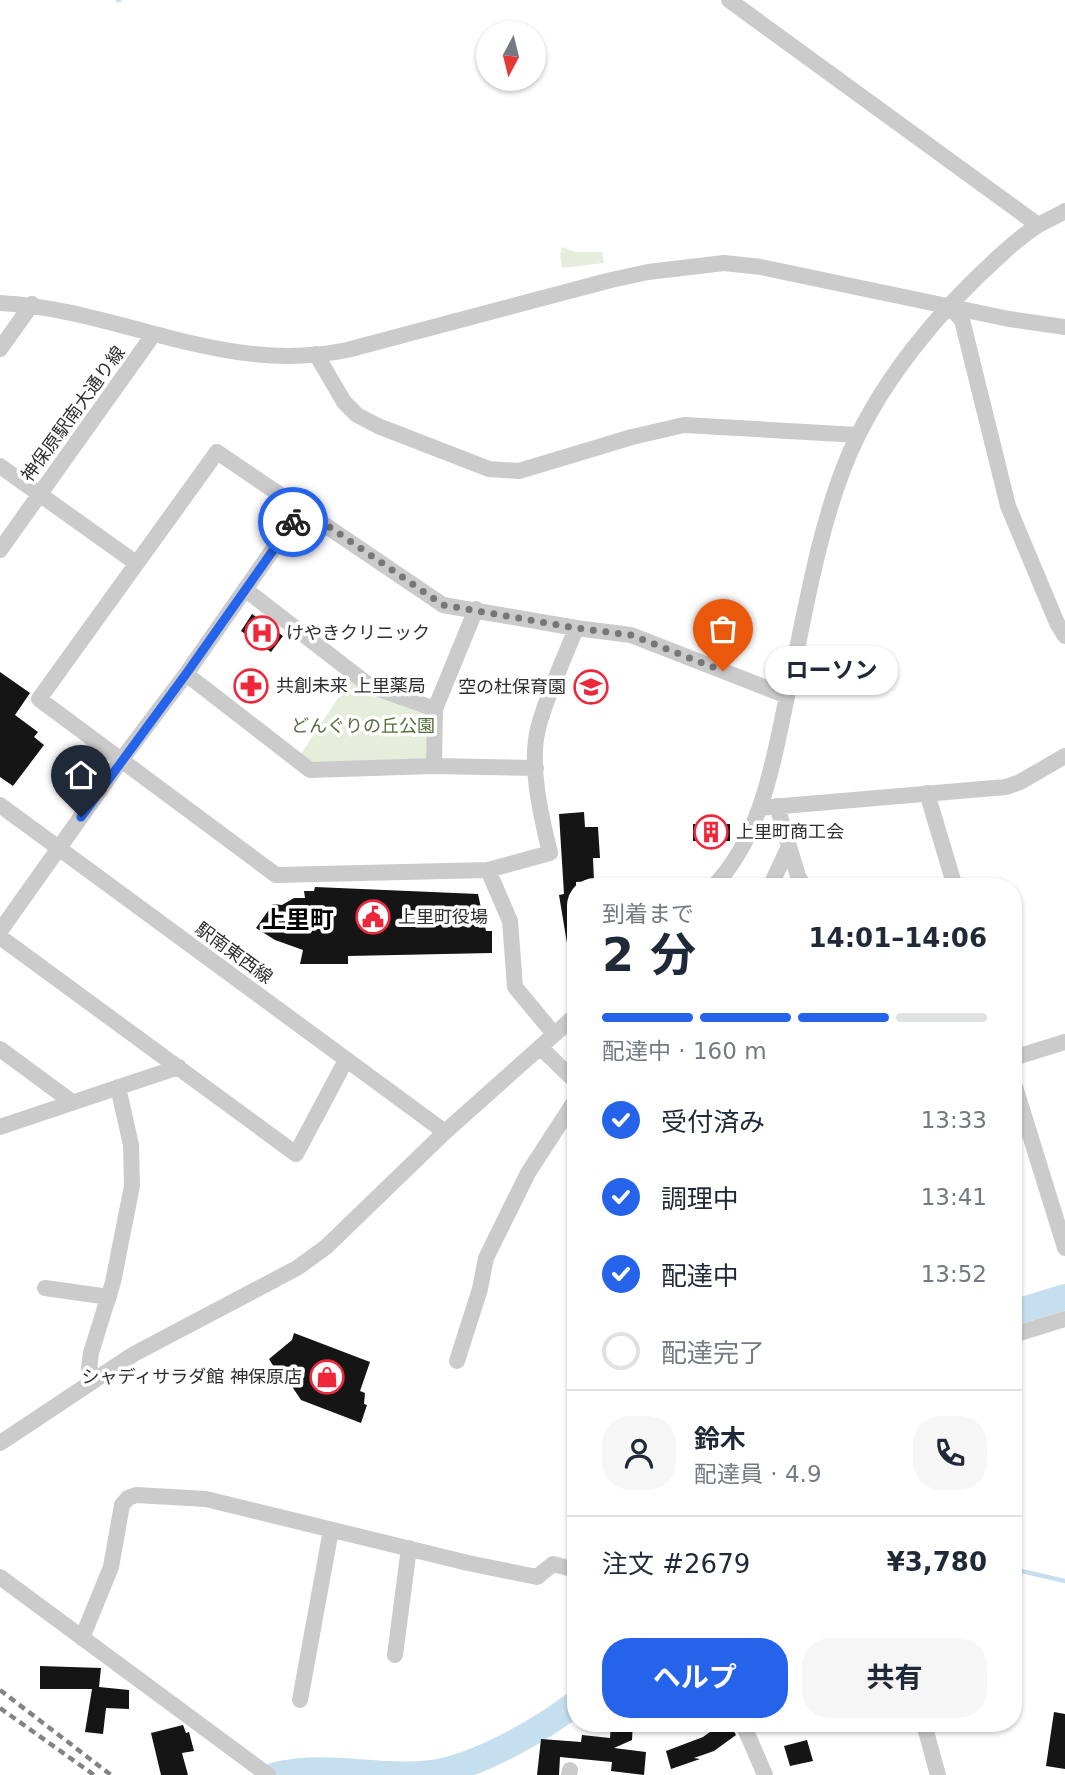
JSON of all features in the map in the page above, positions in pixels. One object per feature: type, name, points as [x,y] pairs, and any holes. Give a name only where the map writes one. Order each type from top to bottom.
[{"type":"street","points":[[729,0],[1038,225]]},
{"type":"street","points":[[720,878],[734,861],[760,808],[825,527],[844,467],[858,435],[901,366],[950,307],[1005,251],[1038,225],[1065,211]]},
{"type":"street","points":[[0,303],[32,304],[94,317],[219,351],[256,355],[316,354],[347,350],[611,280],[648,272],[724,263],[761,267],[950,307],[1065,327]]},
{"type":"street","points":[[0,349],[32,304]]},
{"type":"street","points":[[950,307],[962,320],[1007,506],[1057,624],[1065,636]]},
{"type":"street","name":"神保原駅南大通り線","points":[[0,550],[153,335]]},
{"type":"street","points":[[316,354],[344,401],[357,415],[378,426],[489,469],[519,471],[632,437],[684,425],[858,435]]},
{"type":"street","points":[[576,628],[538,727],[538,807],[550,853],[488,870],[276,875],[39,699],[217,452],[443,605],[631,635],[787,696]]},
{"type":"street","points":[[0,466],[136,563]]},
{"type":"street","points":[[0,931],[302,508]]},
{"type":"street","points":[[246,590],[370,686],[435,709]]},
{"type":"street","points":[[434,766],[435,709],[476,609]]},
{"type":"street","points":[[186,674],[310,770],[434,766],[536,768]]},
{"type":"street","points":[[760,808],[1006,786],[1020,782],[1065,756]]},
{"type":"street","points":[[927,793],[952,878]]},
{"type":"street","name":"駅南東西線","points":[[0,805],[445,1132]]},
{"type":"street","points":[[777,806],[799,878]]},
{"type":"street","points":[[774,878],[789,846]]},
{"type":"street","points":[[488,870],[510,921],[516,987],[554,1034]]},
{"type":"street","points":[[0,937],[296,1154],[346,1060]]},
{"type":"street","points":[[0,1443],[95,1378],[170,1334],[307,1261],[346,1229],[445,1132],[567,1023]]},
{"type":"street","points":[[1022,1055],[1065,1042]]},
{"type":"street","points":[[540,1047],[567,1073]]},
{"type":"street","points":[[0,1049],[72,1102]]},
{"type":"street","points":[[0,1127],[179,1067]]},
{"type":"street","points":[[95,1378],[89,1368],[91,1353],[109,1297],[132,1186],[131,1145],[118,1087]]},
{"type":"street","points":[[1022,1109],[1065,1248]]},
{"type":"street","points":[[457,1361],[480,1289],[486,1258],[528,1173],[567,1113]]},
{"type":"street","points":[[45,1287],[109,1297]]},
{"type":"street","points":[[1022,1332],[1065,1319]]},
{"type":"street","points":[[82,1638],[111,1567],[122,1505],[128,1498],[136,1495],[206,1499],[537,1577],[553,1564],[567,1568]]},
{"type":"street","points":[[300,1700],[331,1530]]},
{"type":"street","points":[[395,1656],[409,1548]]},
{"type":"street","points":[[0,1577],[263,1771]]},
{"type":"street","points":[[746,1732],[765,1775]]},
{"type":"street","points":[[926,1732],[939,1775]]},
{"type":"green space","points":[[562,247],[575,252],[602,252],[604,263],[562,268]]},
{"type":"green space","name":"どんぐりの丘公園","points":[[350,680],[429,714],[431,757],[424,762],[312,762],[301,754]]},
{"type":"building","name":"けやきクリニック","points":[[252,614],[283,636],[271,652],[241,631]]},
{"type":"building","points":[[0,672],[30,693],[15,715],[38,732],[34,737],[44,745],[13,786],[0,777]]},
{"type":"building","name":"共創未来 上里薬局","points":[[249,674],[263,684],[252,698],[238,688]]},
{"type":"building","points":[[584,812],[585,827],[598,827],[600,858],[593,858],[594,878],[567,878],[567,943],[559,895],[564,894],[559,814]]},
{"type":"building","name":"上里町商工会","points":[[693,824],[730,824],[730,841],[693,841]]},
{"type":"building","name":"上里町役場","points":[[315,887],[478,894],[486,931],[492,931],[492,953],[348,956],[348,964],[300,964],[303,950],[275,940],[256,928],[273,904],[282,905],[294,898],[305,898],[304,891],[314,891]]},
{"type":"building","name":"シャディサラダ館 神保原店","points":[[294,1333],[370,1362],[360,1391],[365,1393],[364,1404],[367,1405],[361,1423],[301,1400],[281,1370],[277,1372],[269,1359],[292,1340]]},
{"type":"building","points":[[40,1666],[101,1668],[99,1687],[129,1690],[129,1709],[106,1708],[103,1734],[85,1732],[92,1689],[40,1689]]},
{"type":"building","points":[[1054,1712],[1065,1714],[1065,1769],[1046,1766]]},
{"type":"building","points":[[183,1725],[186,1733],[189,1732],[194,1751],[182,1753],[188,1775],[161,1775],[151,1733]]},
{"type":"building","points":[[610,1732],[632,1732],[632,1740],[614,1748],[646,1752],[644,1775],[611,1771],[612,1762],[560,1757],[559,1775],[537,1775],[541,1739],[581,1742],[582,1735],[610,1738]]},
{"type":"building","points":[[710,1732],[734,1732],[736,1735],[714,1751],[694,1758],[700,1759],[671,1769],[666,1751]]},
{"type":"building","points":[[807,1740],[813,1761],[790,1766],[784,1746]]},
{"type":"waterway","points":[[1022,1310],[1065,1297]]},
{"type":"waterway","points":[[1022,1571],[1065,1581]]},
{"type":"waterway","points":[[276,1775],[318,1770],[388,1774],[447,1770],[480,1759],[514,1742],[567,1709]]},
{"type":"railway","points":[[0,1690],[111,1775]]},
{"type":"railway","points":[[0,1708],[94,1775]]},
{"type":"way so far","points":[[293,522],[302,508],[443,605],[631,635],[723,671]]},
{"type":"place","name":"けやきクリニック","points":[[262,633]]},
{"type":"place","name":"ローソン","points":[[723,671]]},
{"type":"place","name":"共創未来 上里薬局","points":[[251,686]]},
{"type":"place","name":"空の杜保育園","points":[[591,687]]},
{"type":"place","name":"上里町商工会","points":[[711,832]]},
{"type":"place","name":"上里町役場","points":[[373,917]]},
{"type":"place","name":"シャディサラダ館 神保原店","points":[[327,1377]]},
{"type":"district","name":"上里町","points":[[298,920]]},
{"type":"route","points":[[81,817],[293,522]]}]
